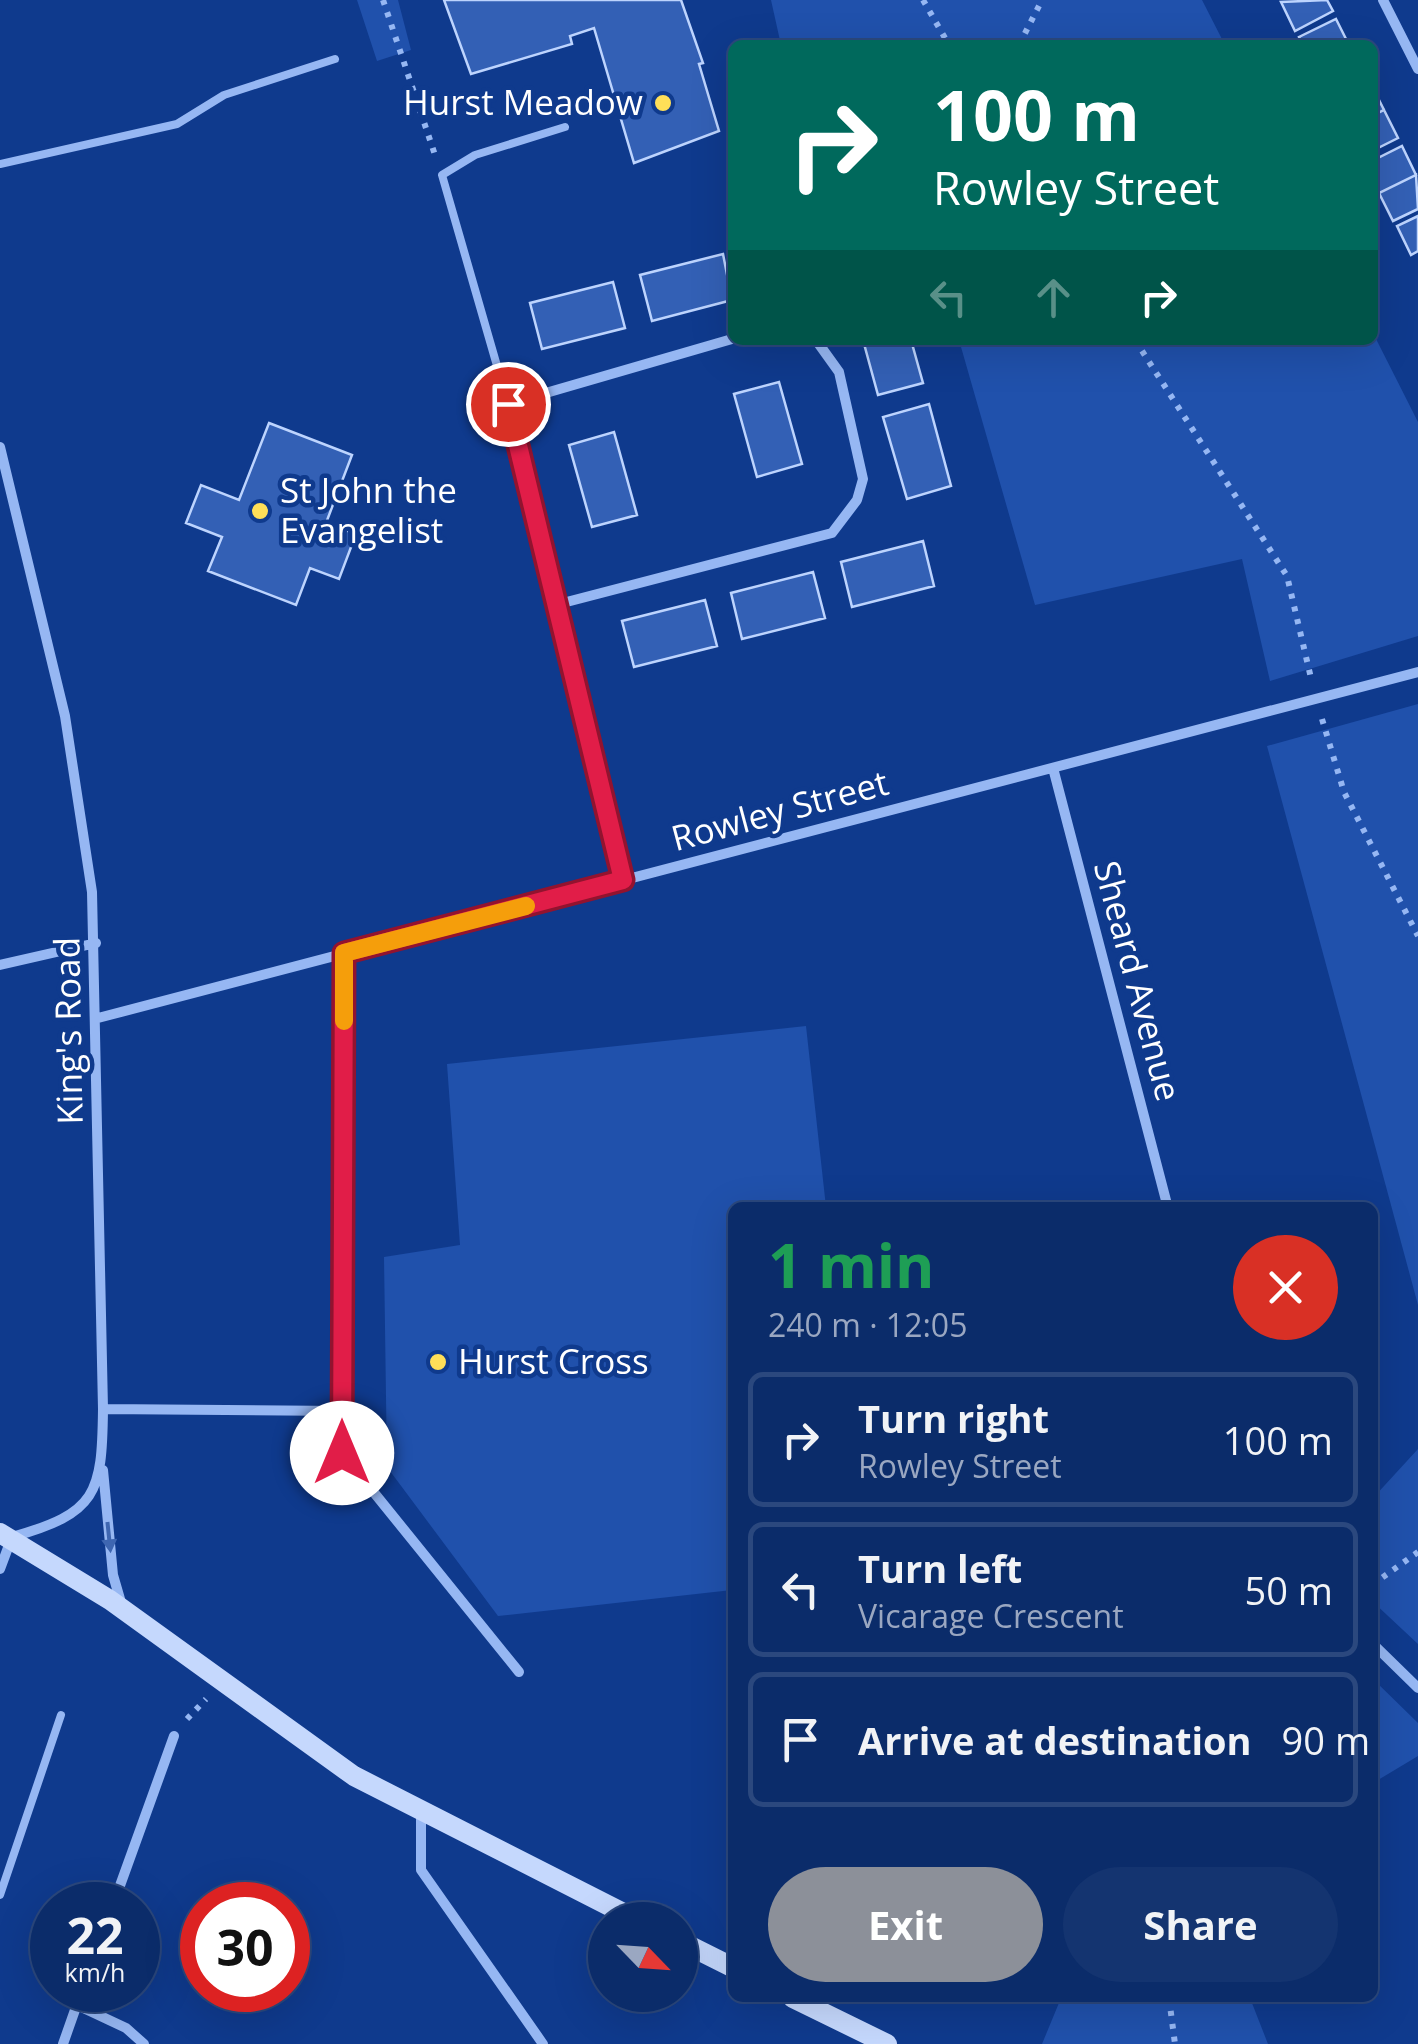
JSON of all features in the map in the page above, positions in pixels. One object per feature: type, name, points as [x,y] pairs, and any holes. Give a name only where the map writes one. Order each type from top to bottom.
[{"type":"main road","points":[[6,1535],[123,1610],[354,1776],[602,1902]]},
{"type":"main road","points":[[698,1950],[728,1965]]},
{"type":"main road","points":[[801,2002],[887,2044]]},
{"type":"street","points":[[1383,0],[1418,69]]},
{"type":"street","points":[[623,880],[508,404],[728,339]]},
{"type":"street","points":[[555,605],[832,532],[857,500],[863,479],[839,372],[820,345]]},
{"type":"street","name":"King's Road","points":[[0,447],[65,716],[96,944],[103,1409],[102,1464],[94,1490],[69,1517],[6,1535]]},
{"type":"street","name":"Rowley Street","points":[[98,1018],[1418,672]]},
{"type":"street","name":"Sheard Avenue","points":[[1053,768],[1166,1202]]},
{"type":"street","points":[[0,965],[96,944]]},
{"type":"street","points":[[344,953],[342,1453],[519,1672]]},
{"type":"street","points":[[103,1409],[342,1411]]},
{"type":"street","points":[[102,1464],[113,1575],[123,1610]]},
{"type":"street","points":[[0,1569],[6,1535]]},
{"type":"street","points":[[1378,1649],[1418,1688]]},
{"type":"street","points":[[121,1882],[174,1736]]},
{"type":"street","points":[[421,1812],[421,1870],[543,2044]]},
{"type":"street","points":[[64,2044],[75,2012]]},
{"type":"street","points":[[92,2012],[126,2028],[144,2044]]},
{"type":"lane","points":[[0,164],[177,124],[224,95],[334,59]]},
{"type":"lane","points":[[508,404],[442,175],[474,154],[565,127]]},
{"type":"lane","points":[[0,1896],[61,1715]]},
{"type":"path","points":[[383,0],[442,175]]},
{"type":"path","points":[[923,0],[946,40]]},
{"type":"path","points":[[1022,40],[1042,0]]},
{"type":"path","points":[[1138,345],[1287,576],[1316,699],[1344,792],[1418,936]]},
{"type":"path","points":[[1378,1581],[1418,1552]]},
{"type":"path","points":[[174,1736],[222,1681]]},
{"type":"path","points":[[1170,2002],[1175,2044]]},
{"type":"shaded area","points":[[357,0],[398,0],[411,50],[377,61]]},
{"type":"shaded area","points":[[771,0],[1202,0],[1222,40],[780,40]]},
{"type":"shaded area","points":[[1378,343],[1418,422],[1418,636],[1270,681],[1242,559],[1035,605],[960,345]]},
{"type":"shaded area","points":[[1418,704],[1418,1305],[1267,746]]},
{"type":"shaded area","points":[[806,1026],[825,1202],[728,1202],[728,1590],[498,1616],[387,1467],[384,1257],[460,1245],[447,1064]]},
{"type":"shaded area","points":[[1418,1449],[1418,1644],[1378,1607],[1378,1493]]},
{"type":"shaded area","points":[[1378,1684],[1418,1723],[1418,1756],[1378,1780]]},
{"type":"shaded area","points":[[1059,2002],[1252,2002],[1268,2044],[1042,2044]]},
{"type":"building","name":"Hurst Meadow","points":[[444,0],[681,0],[703,63],[699,64],[719,131],[634,163],[594,28],[570,36],[572,44],[471,74]]},
{"type":"building","points":[[1327,0],[1333,11],[1295,31],[1281,2]]},
{"type":"building","points":[[1336,19],[1346,40],[1300,40],[1299,37]]},
{"type":"building","points":[[1384,110],[1398,138],[1378,148],[1378,113]]},
{"type":"building","points":[[1402,146],[1416,175],[1379,193],[1378,158]]},
{"type":"building","points":[[1416,175],[1418,209],[1393,221],[1379,193]]},
{"type":"building","points":[[1418,216],[1418,251],[1411,255],[1397,226]]},
{"type":"building","points":[[723,254],[728,301],[652,321],[640,275]]},
{"type":"building","points":[[613,282],[625,328],[542,349],[530,303]]},
{"type":"building","points":[[864,345],[912,345],[923,383],[878,395]]},
{"type":"building","points":[[779,382],[802,464],[757,477],[734,394]]},
{"type":"building","points":[[929,404],[951,486],[907,499],[883,417]]},
{"type":"building","name":"St John the Evangelist","points":[[269,423],[352,455],[326,523],[356,534],[339,579],[310,568],[296,605],[208,571],[222,537],[186,523],[201,485],[239,500]]},
{"type":"building","points":[[614,432],[637,515],[592,527],[569,445]]},
{"type":"building","points":[[923,541],[934,586],[852,607],[841,562]]},
{"type":"building","points":[[813,572],[825,618],[742,639],[731,593]]},
{"type":"building","points":[[705,600],[717,646],[634,667],[622,621]]},
{"type":"slow traffic","points":[[344,1021],[344,953],[526,906]]},
{"type":"place","name":"Hurst Meadow","points":[[663,103]]},
{"type":"place","name":"St John the Evangelist","points":[[260,511]]},
{"type":"place","name":"Hurst Cross","points":[[438,1362]]},
{"type":"route","points":[[342,1453],[344,953],[623,880],[508,404]]}]
